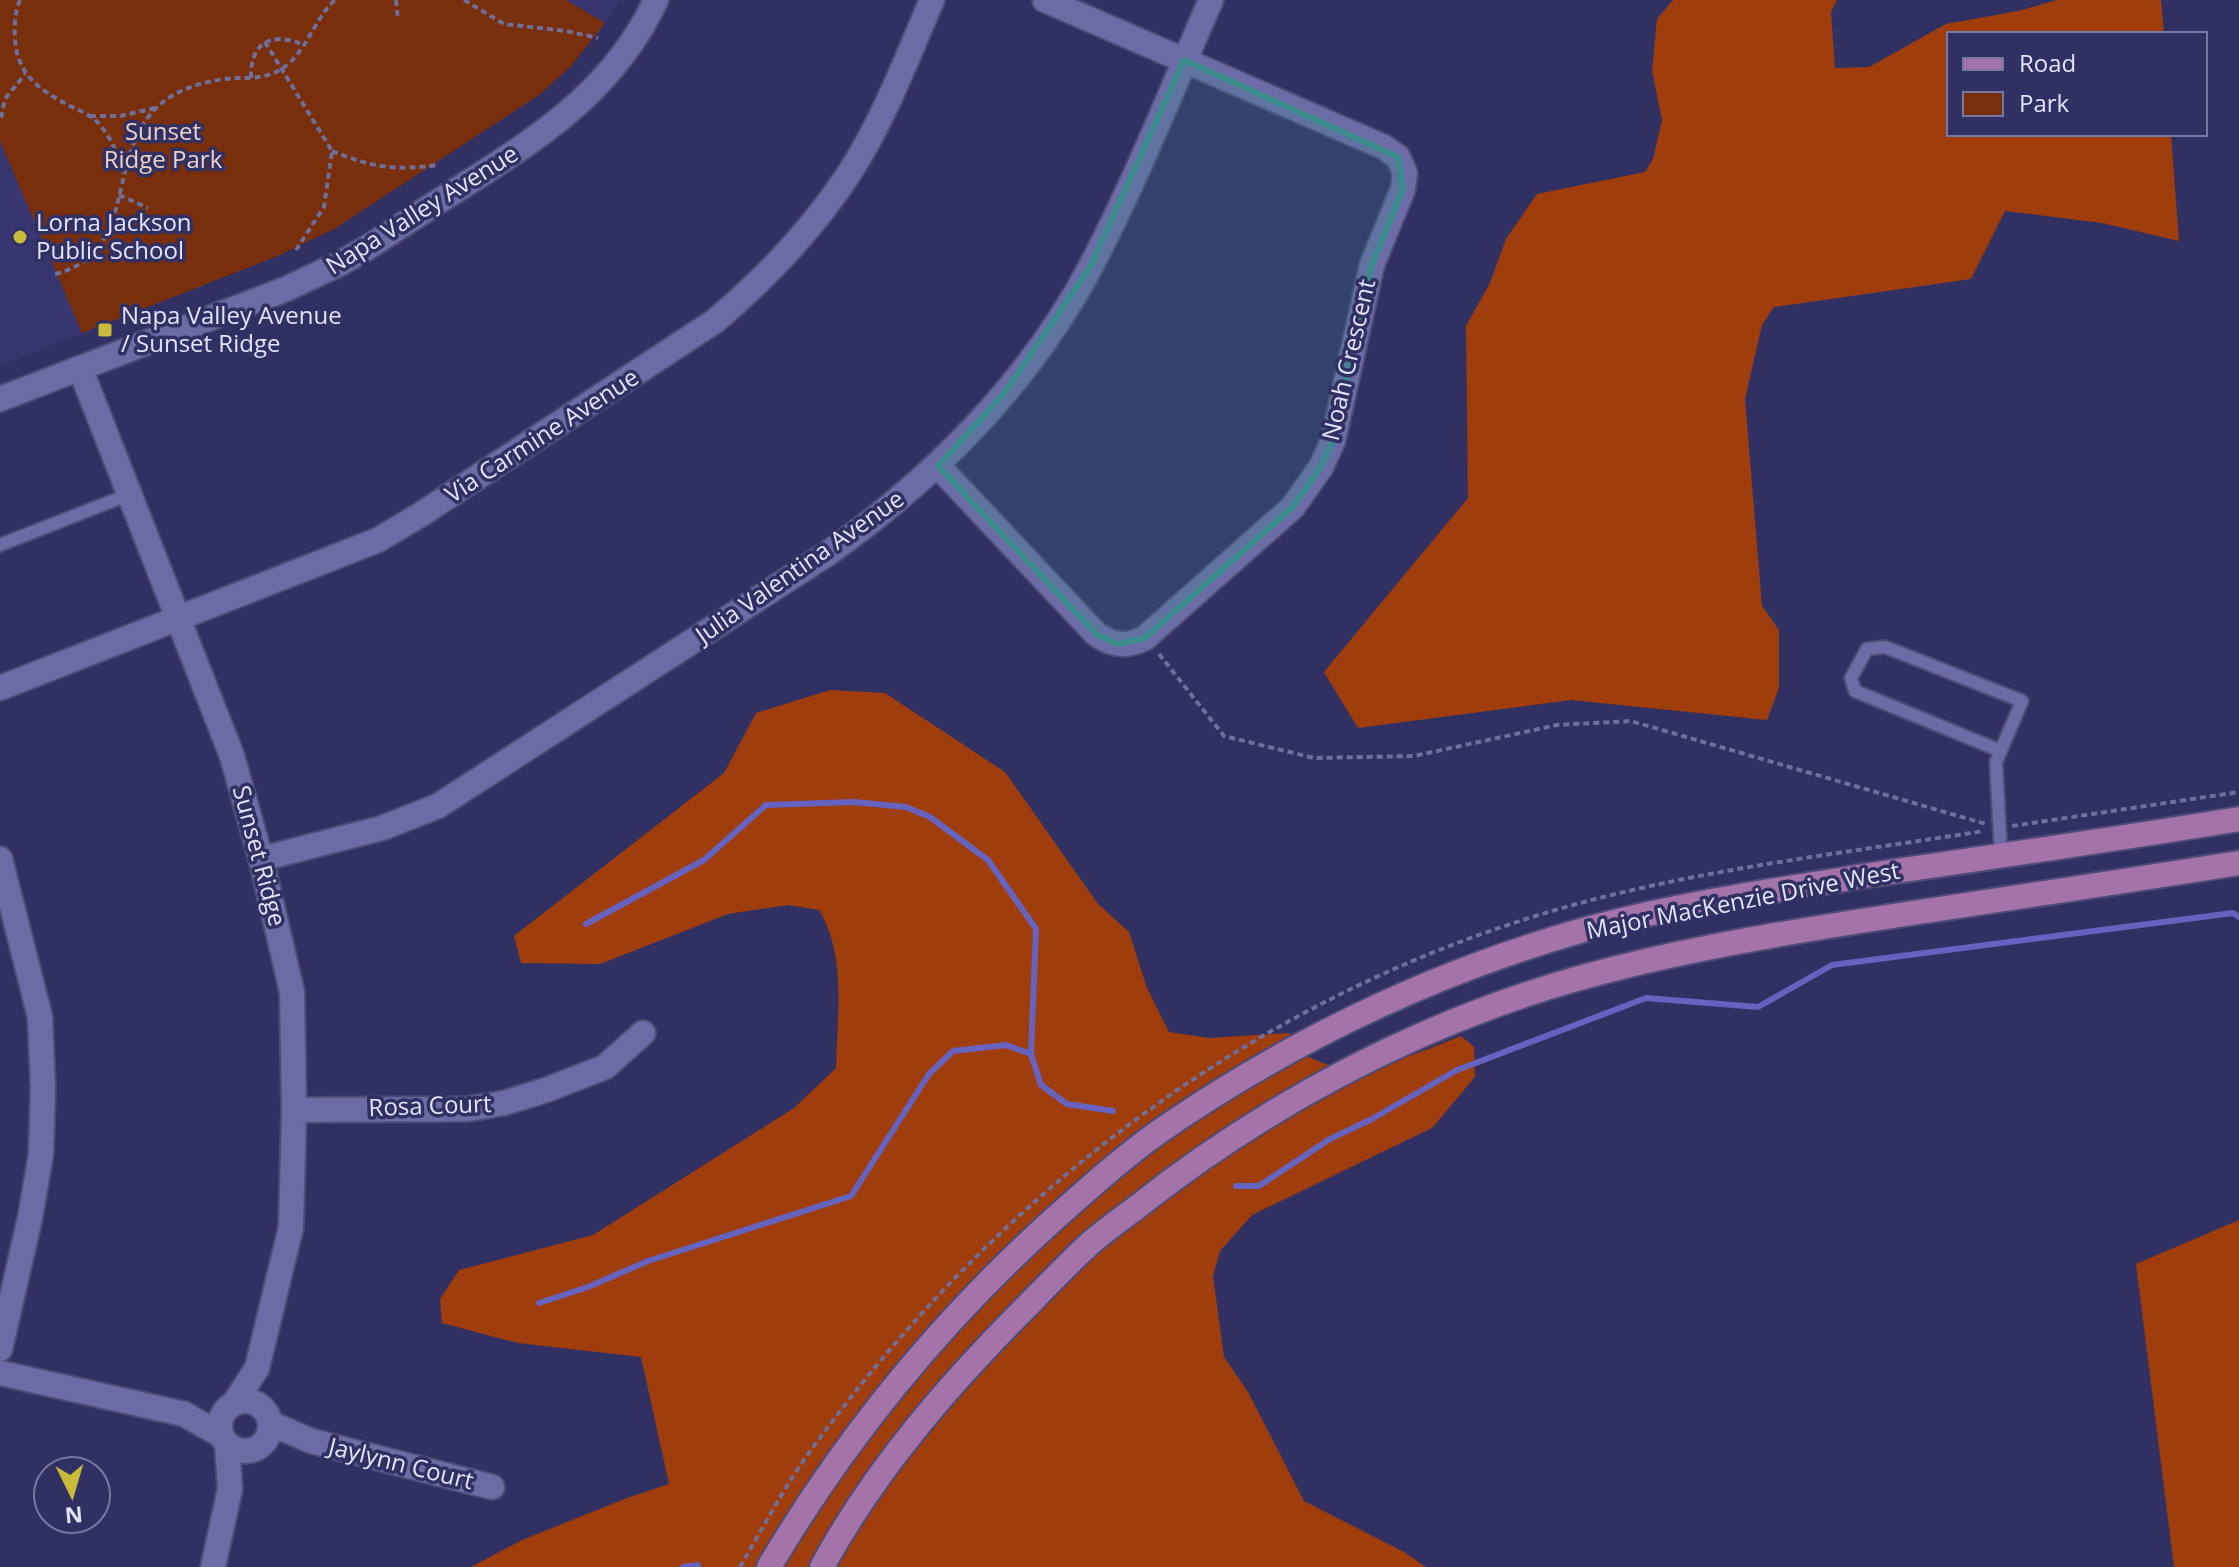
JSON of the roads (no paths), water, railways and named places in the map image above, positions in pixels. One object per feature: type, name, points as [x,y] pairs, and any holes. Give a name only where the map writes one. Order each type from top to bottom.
[{"type":"main road","name":"Major MacKenzie Drive West","points":[[769,1567],[847,1445],[936,1335],[1012,1257],[1092,1185],[1158,1133],[1281,1056],[1350,1019],[1419,988],[1574,933],[1680,907],[2239,819]]},
{"type":"main road","name":"Major MacKenzie Drive West","points":[[822,1567],[843,1528],[903,1443],[968,1365],[1086,1247],[1177,1175],[1241,1131],[1308,1091],[1370,1060],[1484,1010],[1565,982],[1684,951],[2239,863]]},
{"type":"street","name":"Napa Valley Avenue","points":[[0,399],[286,289],[365,249],[540,135],[580,104],[618,62],[656,0]]},
{"type":"street","name":"Via Carmine Avenue","points":[[0,688],[378,540],[715,321],[753,289],[786,255],[822,213],[852,169],[881,115],[932,0]]},
{"type":"street","points":[[1045,0],[1184,60]]},
{"type":"street","name":"Julia Valentina Avenue","points":[[261,859],[382,828],[438,806],[827,554],[873,521],[938,466],[1005,392],[1068,305],[1122,203],[1211,0]]},
{"type":"street","name":"Noah Crescent","points":[[938,466],[1096,634],[1117,644],[1131,645],[1145,638],[1276,523],[1307,489],[1321,467],[1333,441],[1372,265],[1403,189],[1405,173],[1398,157],[1384,147],[1184,60]]},
{"type":"street","name":"Sunset Ridge","points":[[80,368],[232,756],[261,859],[292,992],[294,1110],[291,1227],[257,1368],[264,1432]]},
{"type":"street","points":[[0,859],[40,1017],[43,1087],[41,1154],[30,1218],[0,1349]]},
{"type":"street","name":"Rosa Court","points":[[294,1110],[468,1109],[504,1103],[605,1067],[643,1033]]},
{"type":"street","name":"Sunset Ridge","points":[[232,1404],[257,1368]]},
{"type":"street","points":[[0,1373],[184,1414],[245,1451],[264,1432]]},
{"type":"street","points":[[184,1414],[253,1402],[264,1432]]},
{"type":"street","points":[[230,1489],[222,1415],[232,1404]]},
{"type":"street","points":[[213,1567],[230,1489],[264,1432]]},
{"type":"street","name":"Jaylynn Court","points":[[264,1432],[492,1487]]},
{"type":"lane","points":[[0,545],[130,494]]},
{"type":"lane","points":[[2001,751],[1855,691],[1851,678],[1867,649],[1885,647],[2022,701],[2001,751],[1996,762],[2001,856]]},
{"type":"waterway","points":[[586,924],[704,860],[766,805],[854,802],[906,807],[930,817],[988,860],[1036,929],[1031,1054],[1041,1085],[1067,1104],[1113,1111]]},
{"type":"waterway","points":[[1236,1186],[1259,1186],[1330,1139],[1372,1119],[1457,1070],[1646,998],[1758,1007],[1832,965],[2233,913],[2239,917]]},
{"type":"waterway","points":[[539,1303],[588,1287],[648,1261],[851,1196],[929,1074],[953,1051],[1006,1045],[1031,1054]]},
{"type":"waterway","points":[[683,1567],[698,1565]]},
{"type":"place","name":"Lorna Jackson Public School","points":[[20,237]]},
{"type":"place","name":"Napa Valley Avenue / Sunset Ridge","points":[[105,330]]},
{"type":"park label","name":"Sunset Ridge Park","points":[[163,146]]}]
